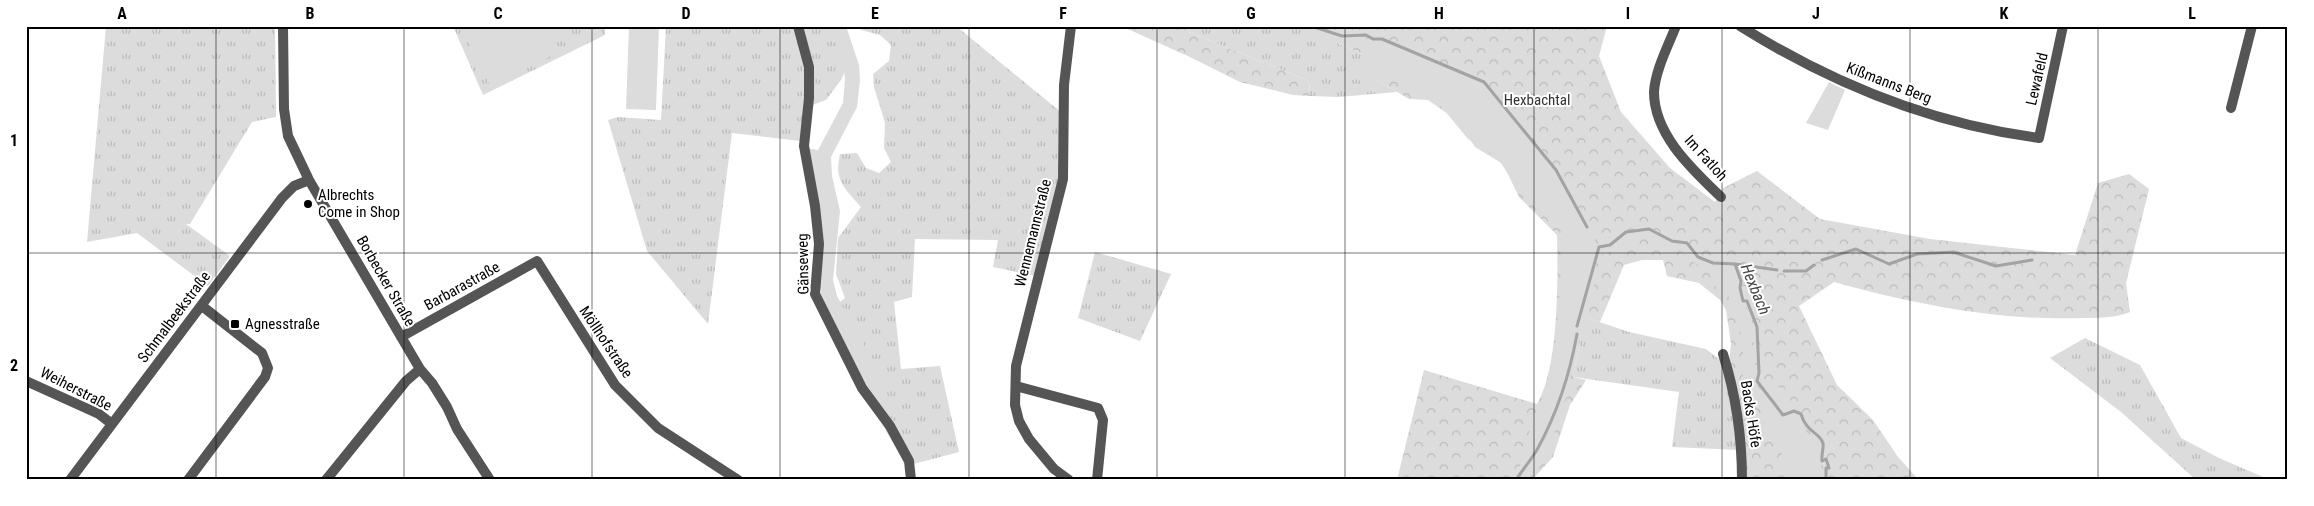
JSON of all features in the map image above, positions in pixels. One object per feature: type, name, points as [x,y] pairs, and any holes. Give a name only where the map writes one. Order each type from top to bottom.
[{"type":"street","name":"Borbecker Straße","points":[[282,26],[286,125],[309,180],[420,369],[432,382],[447,407],[457,429],[490,480]]},
{"type":"street","name":"Gänseweg","points":[[798,26],[808,66],[809,98],[804,146],[815,206],[819,244],[815,294],[862,388],[890,426],[909,461],[911,480]]},
{"type":"street","name":"Wennemannstraße","points":[[1069,480],[1054,469],[1029,439],[1022,427],[1015,405],[1016,366],[1063,179],[1064,85],[1071,26]]},
{"type":"street","name":"Im Fatloh","points":[[1676,26],[1656,79],[1654,92],[1657,108],[1676,150],[1721,196]]},
{"type":"street","name":"Kißmanns Berg","points":[[1740,26],[1817,69],[1851,85],[1915,110],[1996,132],[2038,138]]},
{"type":"street","name":"Lewafeld","points":[[2038,138],[2063,26]]},
{"type":"street","points":[[2231,108],[2252,26]]},
{"type":"street","name":"Schmalbeekstraße","points":[[70,480],[282,198],[294,186],[309,180]]},
{"type":"street","name":"Barbarastraße","points":[[401,337],[537,261]]},
{"type":"street","name":"Möllhofstraße","points":[[537,261],[614,385],[658,428],[738,480]]},
{"type":"street","points":[[188,480],[265,377],[268,368],[262,352],[202,306]]},
{"type":"street","name":"Backs Höfe","points":[[1722,354],[1735,397],[1742,449],[1742,480]]},
{"type":"street","points":[[326,480],[406,381],[420,369]]},
{"type":"street","name":"Weiherstraße","points":[[26,380],[99,414],[112,424]]},
{"type":"street","points":[[1016,386],[1098,408],[1103,420],[1097,480]]},
{"type":"green space","points":[[106,26],[275,26],[276,117],[252,122],[190,224],[186,224],[230,256],[208,286],[137,233],[87,242]]},
{"type":"green space","points":[[453,26],[605,26],[605,35],[483,95]]},
{"type":"green space","points":[[460,26],[549,26],[560,51],[491,87]]},
{"type":"green space","points":[[629,26],[659,26],[656,110],[626,109]]},
{"type":"green space","points":[[666,26],[840,26],[849,63],[841,80],[826,100],[812,105],[809,142],[732,133],[708,324],[647,251],[608,120],[618,117],[661,120]]},
{"type":"green space","points":[[831,26],[846,26],[859,65],[860,80],[857,107],[831,157],[832,176],[840,211],[833,280],[837,296],[866,349],[892,404],[881,410],[868,395],[820,296],[806,148],[818,150],[843,103],[845,79],[843,60]]},
{"type":"green space","points":[[859,26],[956,26],[1068,118],[1067,185],[1041,277],[993,267],[998,240],[915,239],[912,297],[894,302],[901,369],[940,366],[959,452],[906,466],[821,317],[845,298],[836,274],[838,238],[861,207],[842,183],[838,171],[840,154],[857,153],[866,168],[879,173],[891,162],[884,148],[885,123],[874,87],[873,74],[889,61],[891,45],[880,35],[861,30]]},
{"type":"green space","points":[[1121,26],[1186,26],[1189,32],[1309,81],[1310,96],[1293,95],[1240,82]]},
{"type":"green space","points":[[1186,26],[1299,26],[1371,58],[1379,81],[1397,92],[1338,97],[1310,96],[1309,81],[1189,32]]},
{"type":"green space","name":"Hexbachtal","points":[[1292,26],[1310,26],[1344,36],[1355,35],[1375,41],[1388,40],[1484,82],[1552,163],[1598,246],[1608,245],[1623,234],[1639,229],[1687,243],[1696,254],[1705,259],[1714,260],[1719,258],[1724,261],[1735,262],[1739,270],[1744,272],[1740,283],[1745,299],[1749,302],[1746,308],[1751,314],[1752,333],[1756,335],[1758,342],[1752,343],[1748,348],[1755,355],[1755,384],[1761,390],[1771,386],[1784,388],[1791,402],[1790,408],[1804,423],[1804,429],[1808,434],[1816,435],[1823,446],[1820,454],[1823,461],[1821,466],[1824,480],[1787,480],[1781,450],[1766,427],[1758,400],[1750,394],[1743,382],[1743,337],[1736,324],[1736,313],[1728,295],[1710,282],[1710,277],[1721,268],[1699,265],[1690,260],[1682,251],[1673,250],[1646,237],[1636,237],[1630,239],[1614,251],[1599,255],[1595,267],[1594,286],[1586,325],[1579,342],[1561,418],[1547,449],[1528,480],[1511,480],[1520,466],[1521,455],[1547,384],[1555,350],[1565,225],[1529,202],[1497,157],[1468,139],[1440,105],[1393,77],[1363,82],[1350,77],[1369,47],[1328,40]]},
{"type":"green space","points":[[1299,26],[1607,26],[1599,56],[1621,112],[1670,168],[1715,202],[1723,188],[1757,171],[1820,219],[1930,239],[2075,255],[2098,183],[2129,174],[2149,189],[2126,283],[2130,312],[2113,317],[2100,318],[2019,317],[1988,314],[1925,304],[1834,282],[1799,306],[1837,385],[1873,420],[1898,457],[1919,480],[1745,480],[1729,363],[1731,344],[1726,310],[1720,300],[1699,283],[1667,276],[1663,260],[1642,260],[1624,265],[1600,322],[1585,317],[1573,377],[1586,380],[1570,405],[1553,457],[1532,480],[1397,480],[1424,370],[1537,404],[1550,368],[1556,322],[1557,235],[1519,197],[1503,164],[1475,147],[1458,121],[1428,100],[1409,99],[1379,81],[1371,58]]},
{"type":"green space","points":[[1829,82],[1845,90],[1828,130],[1806,123]]},
{"type":"green space","points":[[1095,252],[1171,274],[1140,341],[1078,318]]},
{"type":"green space","points":[[1585,317],[1629,332],[1706,349],[1720,360],[1726,374],[1739,450],[1672,447],[1679,392],[1573,377]]},
{"type":"green space","points":[[2085,338],[2140,365],[2181,438],[2219,458],[2270,480],[2196,480],[2121,412],[2050,358]]},
{"type":"waterway","name":"Hexbach","points":[[1311,26],[1342,36],[1366,35],[1373,39],[1382,39],[1484,82],[1556,170],[1587,227]]},
{"type":"waterway","name":"Hexbach","points":[[1577,326],[1599,247],[1610,245],[1626,232],[1649,229],[1672,241],[1687,243],[1698,257],[1713,263],[1735,264],[1741,281],[1740,288],[1743,301],[1747,301],[1757,327],[1759,373],[1757,381],[1783,415],[1794,411],[1801,414],[1806,425],[1819,437],[1823,443],[1822,461],[1826,459],[1829,468],[1826,468],[1826,480]]},
{"type":"waterway","points":[[1822,260],[1856,249],[1889,264],[1917,254],[1953,252],[1996,266],[2032,260]]},
{"type":"waterway","points":[[1735,264],[1777,270]]},
{"type":"waterway","points":[[1784,271],[1806,271],[1814,265]]},
{"type":"waterway","name":"Hexbach","points":[[1516,480],[1536,452],[1557,407],[1567,378],[1577,334]]},
{"type":"place","name":"Albrechts Come in Shop","points":[[308,204]]},
{"type":"place","name":"Agnesstraße","points":[[235,324]]}]
